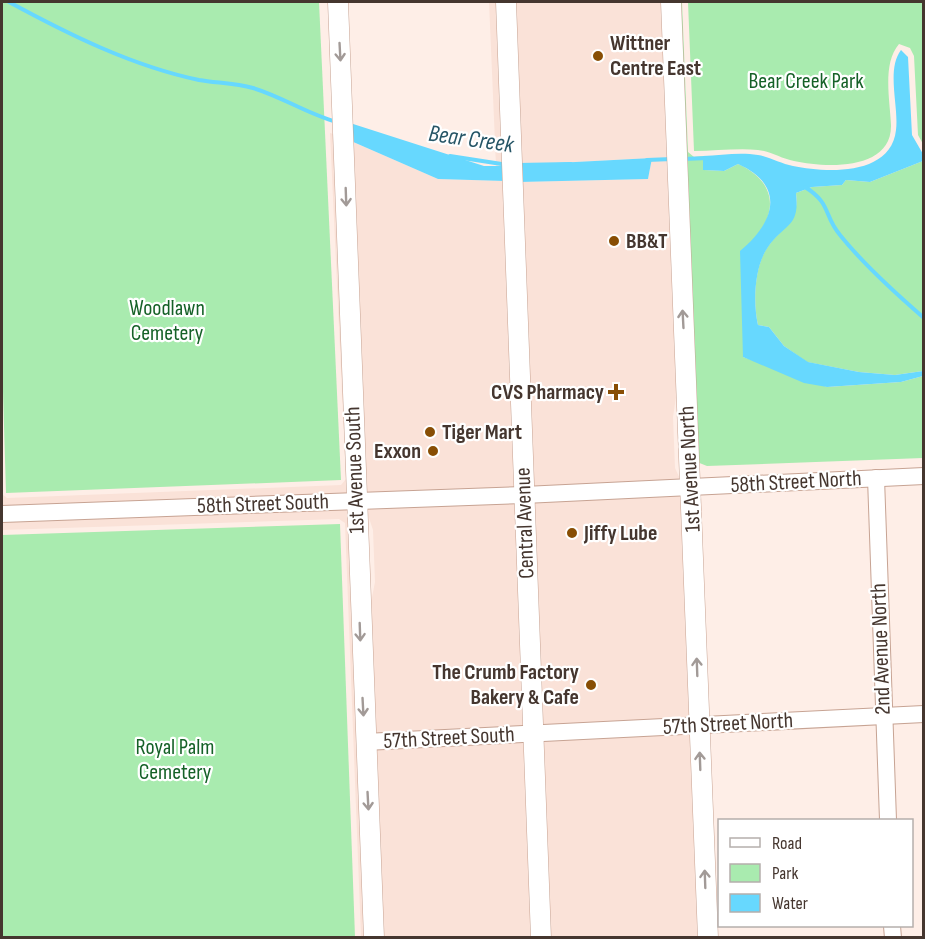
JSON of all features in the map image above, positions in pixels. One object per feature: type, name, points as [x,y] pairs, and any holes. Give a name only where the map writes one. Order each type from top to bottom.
[{"type":"main road","name":"1st Avenue South","points":[[338,2],[374,938]]},
{"type":"main road","name":"Central Avenue","points":[[506,2],[541,938]]},
{"type":"main road","name":"1st Avenue North","points":[[671,2],[692,486],[708,938]]},
{"type":"street","name":"58th Street North","points":[[524,495],[924,476]]},
{"type":"street","name":"2nd Avenue North","points":[[876,478],[888,819]]},
{"type":"street","name":"58th Street South","points":[[2,514],[524,495]]},
{"type":"street","name":"57th Street North","points":[[533,734],[924,714]]},
{"type":"street","name":"57th Street South","points":[[365,742],[533,734]]},
{"type":"shaded area","points":[[489,2],[499,2],[505,166],[496,166]]},
{"type":"shaded area","points":[[512,2],[665,2],[679,377],[673,417],[675,468],[681,481],[530,489],[519,182],[648,179],[652,158],[518,165]]},
{"type":"shaded area","points":[[330,133],[337,135],[349,495],[2,508],[2,494],[7,498],[341,485],[346,479]]},
{"type":"shaded area","points":[[351,141],[438,179],[505,181],[517,489],[363,494]]},
{"type":"shaded area","points":[[685,493],[692,720],[539,727],[531,500]]},
{"type":"shaded area","points":[[517,501],[526,728],[371,736],[367,623],[375,582],[373,530],[365,506]]},
{"type":"shaded area","points":[[350,507],[367,937],[361,937],[345,523],[339,519],[2,530],[2,520]]},
{"type":"shaded area","points":[[693,732],[701,937],[547,937],[540,739]]},
{"type":"shaded area","points":[[527,740],[534,937],[380,937],[372,748]]},
{"type":"green space","name":"Woodlawn Cemetery","points":[[2,2],[319,2],[341,480],[6,493],[2,358]]},
{"type":"green space","points":[[678,2],[682,2],[688,152],[694,157],[703,156],[704,170],[724,171],[738,164],[759,178],[766,187],[769,197],[768,217],[754,239],[743,357],[827,387],[901,382],[923,376],[923,458],[707,466],[697,462]]},
{"type":"green space","name":"Bear Creek Park","points":[[688,2],[923,2],[923,144],[918,135],[914,56],[910,48],[899,44],[890,62],[891,125],[888,140],[881,151],[869,158],[855,163],[823,165],[790,160],[758,150],[694,151]]},
{"type":"green space","points":[[923,161],[923,371],[895,375],[859,372],[807,362],[784,346],[769,327],[758,325],[755,296],[759,265],[767,248],[792,218],[795,211],[796,193],[812,187],[842,185],[846,180],[870,182]]},
{"type":"green space","name":"Royal Palm Cemetery","points":[[340,524],[355,937],[2,937],[2,535]]},
{"type":"water","points":[[901,50],[908,57],[912,135],[923,154],[923,161],[870,182],[846,180],[842,185],[812,187],[796,193],[796,213],[793,219],[763,255],[757,275],[755,306],[758,325],[769,327],[784,346],[808,362],[859,372],[895,375],[923,371],[923,376],[901,382],[827,387],[804,383],[743,357],[740,251],[761,229],[770,205],[769,194],[764,183],[754,173],[738,164],[724,171],[703,170],[703,156],[751,154],[789,165],[823,170],[855,168],[870,163],[883,156],[892,145],[896,130],[894,68]]},
{"type":"water","points":[[350,123],[484,166],[505,166],[505,181],[438,179],[351,141]]},
{"type":"water","points":[[652,158],[648,179],[519,182],[518,165]]},
{"type":"waterway","name":"Bear Creek","points":[[9,2],[54,26],[125,58],[199,80],[253,88],[337,122]]},
{"type":"waterway","name":"Bear Creek","points":[[450,156],[508,165]]},
{"type":"waterway","name":"Bear Creek","points":[[683,159],[708,158]]},
{"type":"waterway","name":"Bear Creek","points":[[647,160],[672,159]]},
{"type":"waterway","name":"Bear Creek","points":[[518,165],[571,164]]},
{"type":"waterway","name":"Bear Creek","points":[[805,187],[814,193],[823,204],[835,228],[849,246],[924,318]]},
{"type":"place","name":"Wittner Centre East","points":[[598,56]]},
{"type":"place","name":"BB&T","points":[[614,241]]},
{"type":"place","name":"CVS Pharmacy","points":[[616,392]]},
{"type":"place","name":"Tiger Mart","points":[[430,432]]},
{"type":"place","name":"Exxon","points":[[433,451]]},
{"type":"place","name":"Jiffy Lube","points":[[572,533]]},
{"type":"place","name":"The Crumb Factory Bakery & Cafe","points":[[591,685]]}]
